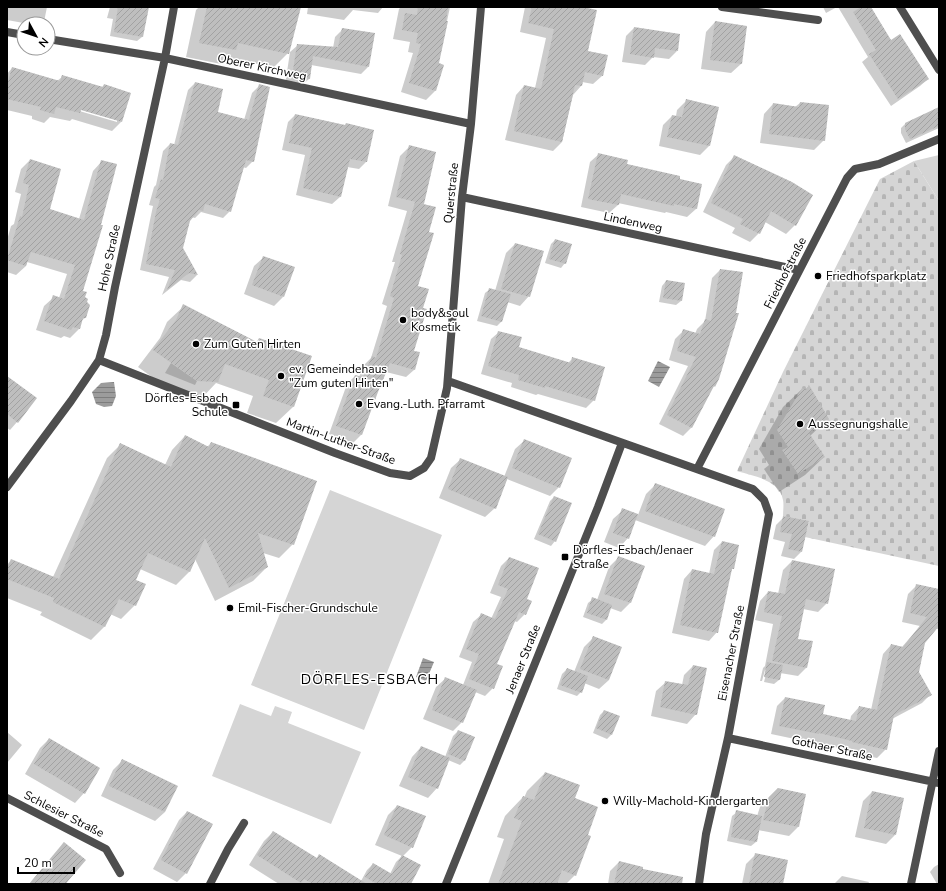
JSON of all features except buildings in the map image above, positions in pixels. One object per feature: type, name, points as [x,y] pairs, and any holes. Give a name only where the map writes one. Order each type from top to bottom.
[{"type":"street","name":"Hohe Straße","points":[[7,487],[71,401],[99,360],[106,335],[165,58],[174,7]]},
{"type":"street","name":"Querstraße","points":[[448,381],[462,197],[471,124],[481,7]]},
{"type":"street","points":[[722,7],[818,20]]},
{"type":"street","points":[[900,7],[939,70]]},
{"type":"street","name":"Oberer Kirchweg","points":[[56,40],[165,58],[471,124]]},
{"type":"street","name":"Friedhofstraße","points":[[697,469],[847,178],[855,170],[879,164],[939,139]]},
{"type":"street","name":"Lindenweg","points":[[462,197],[799,270]]},
{"type":"street","name":"Martin-Luther-Straße","points":[[99,360],[335,453],[390,473],[410,476],[424,468],[431,458],[448,381]]},
{"type":"street","points":[[448,381],[697,469]]},
{"type":"street","name":"Jenaer Straße","points":[[446,884],[598,507],[622,443]]},
{"type":"street","name":"Eisenacher Straße","points":[[697,469],[754,489],[764,500],[770,514],[728,738],[706,834],[699,884]]},
{"type":"street","name":"Gothaer Straße","points":[[728,738],[936,782]]},
{"type":"street","points":[[912,884],[936,782],[939,751]]},
{"type":"street","name":"Schlesier Straße","points":[[7,798],[106,849],[120,873]]},
{"type":"street","points":[[210,884],[244,823]]},
{"type":"green space","points":[[939,155],[939,201],[914,161]]},
{"type":"green space","points":[[914,161],[939,201],[939,566],[805,537],[809,522],[783,516],[783,500],[781,493],[777,488],[771,483],[758,477],[737,471],[783,372],[880,179]]},
{"type":"green space","points":[[171,363],[197,381],[195,385],[165,373]]},
{"type":"green space","points":[[330,490],[442,535],[364,730],[251,685]]},
{"type":"green space","points":[[240,704],[271,716],[275,706],[292,712],[288,723],[361,752],[331,824],[212,776]]},
{"type":"shaded area","points":[[658,361],[670,367],[659,387],[648,381]]},
{"type":"shaded area","points":[[114,382],[116,396],[112,406],[104,407],[96,404],[92,392],[101,383]]},
{"type":"shaded area","points":[[423,658],[434,662],[426,681],[416,677]]},
{"type":"place","name":"Friedhofsparkplatz","points":[[818,276]]},
{"type":"place","name":"body&soul Kosmetik","points":[[403,320]]},
{"type":"place","name":"Zum Guten Hirten","points":[[196,344]]},
{"type":"place","name":"ev. Gemeindehaus \"Zum guten Hirten\"","points":[[281,376]]},
{"type":"place","name":"Evang.-Luth. Pfarramt","points":[[359,404]]},
{"type":"place","name":"Dörfles-Esbach Schule","points":[[236,405]]},
{"type":"place","name":"Aussegnungshalle","points":[[800,424]]},
{"type":"place","name":"Dörfles-Esbach/Jenaer Straße","points":[[565,557]]},
{"type":"place","name":"Emil-Fischer-Grundschule","points":[[230,608]]},
{"type":"place","name":"Willy-Machold-Kindergarten","points":[[605,801]]},
{"type":"district","name":"DÖRFLES-ESBACH","points":[[370,679]]}]
